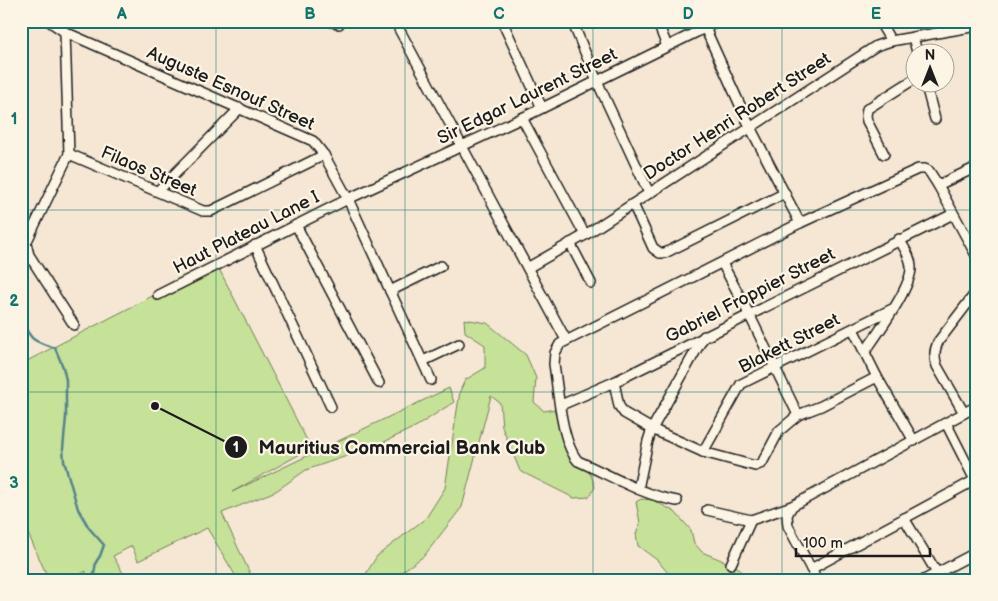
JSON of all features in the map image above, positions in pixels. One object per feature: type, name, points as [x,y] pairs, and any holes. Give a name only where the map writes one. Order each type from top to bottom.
[{"type":"street","name":"Auguste Esnouf Street","points":[[49,21],[65,32],[313,141],[324,155],[348,199],[431,380]]},
{"type":"street","points":[[329,21],[339,24]]},
{"type":"street","points":[[398,21],[399,29],[566,340]]},
{"type":"street","points":[[502,21],[542,108]]},
{"type":"street","points":[[572,21],[597,81],[650,193]]},
{"type":"street","points":[[657,21],[667,46]]},
{"type":"street","name":"Sir Edgar Laurent Street","points":[[348,199],[522,118],[719,21]]},
{"type":"street","points":[[879,21],[890,41]]},
{"type":"street","name":"Doctor Henri Robert Street","points":[[528,267],[585,235],[876,46],[890,41],[977,26]]},
{"type":"street","points":[[705,28],[750,127],[800,223]]},
{"type":"street","points":[[65,32],[69,154],[26,243],[26,250],[74,325]]},
{"type":"street","points":[[913,37],[914,42]]},
{"type":"street","points":[[884,154],[867,121],[867,109],[906,84]]},
{"type":"street","points":[[928,92],[935,119]]},
{"type":"street","points":[[158,191],[240,108]]},
{"type":"street","points":[[522,118],[585,235]]},
{"type":"street","name":"Filaos Street","points":[[69,154],[203,211],[212,211],[324,155]]},
{"type":"street","points":[[938,185],[977,167]]},
{"type":"street","points":[[677,501],[638,489],[578,461],[569,447],[554,364],[554,354],[560,344],[800,223],[918,168],[925,168],[929,171],[976,253]]},
{"type":"street","points":[[632,204],[653,248],[660,253],[665,253],[784,193]]},
{"type":"street","name":"Haut Plateau Lane I","points":[[158,295],[348,199]]},
{"type":"street","name":"Gabriel Froppier Street","points":[[561,405],[614,382],[899,239],[953,214]]},
{"type":"street","points":[[296,225],[379,383]]},
{"type":"street","points":[[865,352],[907,284],[912,268],[910,259],[899,239]]},
{"type":"street","points":[[570,244],[590,283]]},
{"type":"street","points":[[255,245],[331,408]]},
{"type":"street","points":[[722,263],[798,416]]},
{"type":"street","points":[[390,291],[441,266]]},
{"type":"street","points":[[964,413],[937,366],[934,350],[977,291]]},
{"type":"street","name":"Blakett Street","points":[[703,452],[741,384],[892,309]]},
{"type":"street","points":[[853,329],[877,378],[914,441]]},
{"type":"street","points":[[638,489],[652,429],[704,336]]},
{"type":"street","points":[[423,362],[459,344]]},
{"type":"street","points":[[614,382],[619,406],[624,412],[652,429],[703,452],[755,466],[762,463],[779,431],[798,416],[877,378]]},
{"type":"street","points":[[707,510],[751,520],[792,506],[977,406]]},
{"type":"street","points":[[811,569],[904,518],[976,482],[946,423]]},
{"type":"street","points":[[792,506],[787,515],[788,526],[817,580]]},
{"type":"street","points":[[904,518],[936,573]]},
{"type":"street","points":[[731,564],[751,520]]},
{"type":"street","points":[[926,579],[977,552]]},
{"type":"green space","points":[[216,263],[311,448],[232,492],[449,388],[454,402],[417,426],[376,446],[306,470],[276,491],[222,513],[253,580],[238,580],[207,528],[138,561],[132,546],[113,556],[127,580],[85,580],[86,571],[69,580],[49,580],[21,518],[21,364]]},
{"type":"green space","points":[[464,319],[487,323],[526,355],[536,378],[534,402],[544,411],[555,409],[575,454],[591,475],[595,487],[589,497],[574,498],[520,471],[502,427],[500,403],[491,396],[462,507],[424,556],[390,580],[365,580],[364,577],[377,556],[426,518],[445,488],[460,391],[465,380],[485,368],[485,345],[465,332]]},
{"type":"green space","points":[[641,499],[653,500],[675,512],[691,530],[694,543],[702,552],[736,566],[751,580],[674,580],[657,560],[638,546],[636,534],[640,523],[636,502]]},
{"type":"waterway","points":[[21,321],[34,340],[55,348],[63,367],[66,380],[64,461],[78,509],[89,528],[104,545],[96,562],[93,580]]},
{"type":"place","name":"Mauritius Commercial Bank Club","points":[[155,406]]}]
